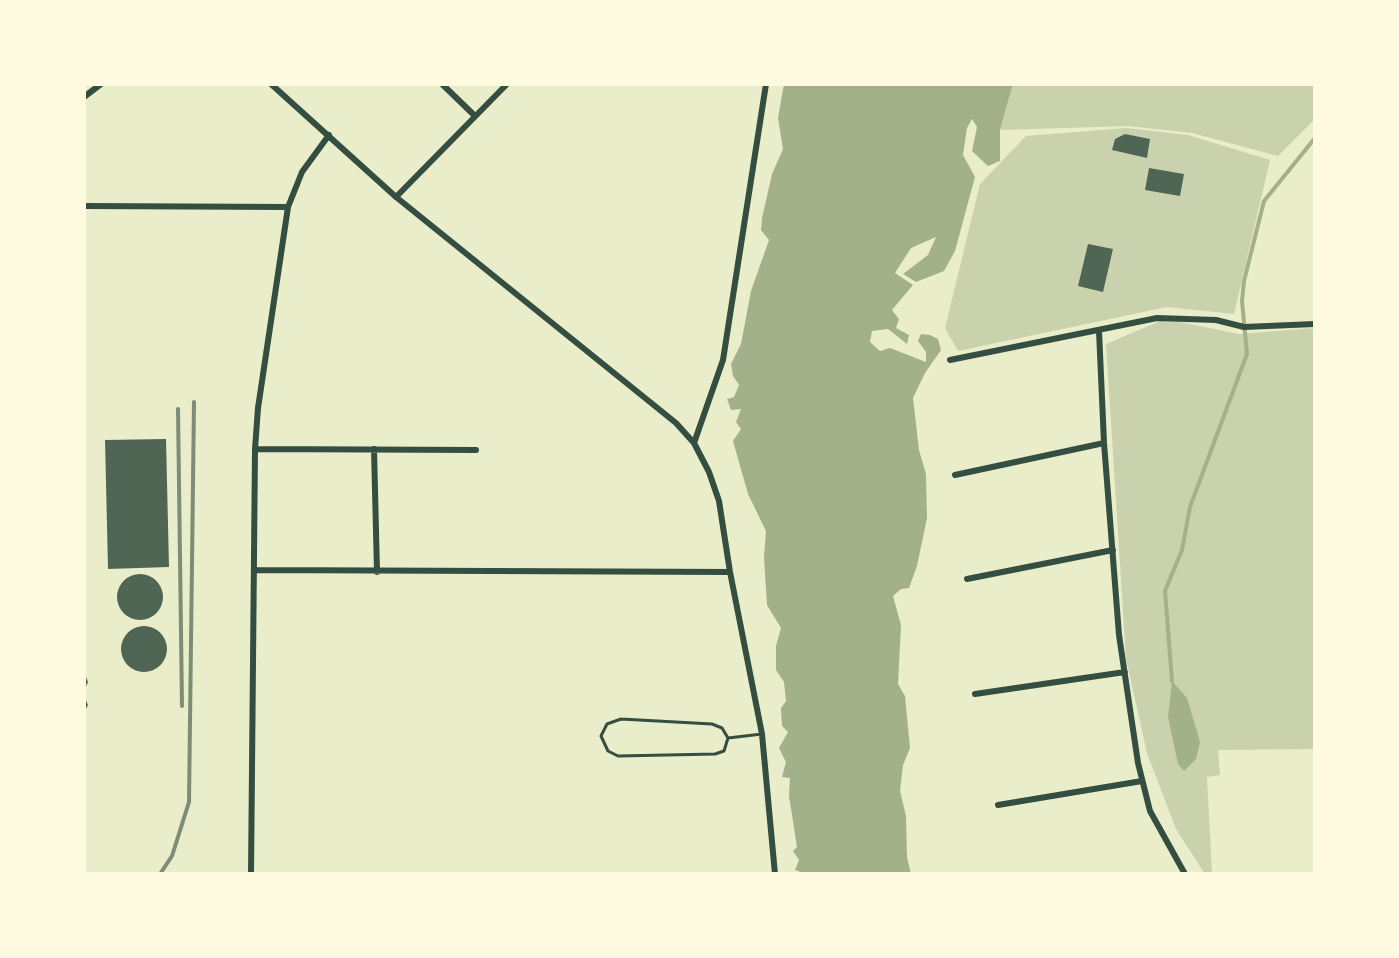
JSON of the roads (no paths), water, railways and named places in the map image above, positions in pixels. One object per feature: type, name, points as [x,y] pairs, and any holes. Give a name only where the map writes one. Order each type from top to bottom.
[{"type":"street","points":[[84,97],[101,84]]},
{"type":"street","points":[[271,84],[396,197],[676,423],[694,443],[709,472],[719,501],[730,572],[762,734],[775,874]]},
{"type":"street","points":[[442,84],[475,116]]},
{"type":"street","points":[[396,197],[507,84]]},
{"type":"street","points":[[694,443],[723,360],[766,84]]},
{"type":"street","points":[[251,874],[255,449],[260,398],[288,207],[302,172],[329,135]]},
{"type":"street","points":[[84,206],[288,207]]},
{"type":"street","points":[[950,360],[1172,317],[1216,320],[1244,327],[1315,324]]},
{"type":"street","points":[[1099,331],[1104,443],[1113,550],[1125,672],[1142,781],[1156,825],[1185,874]]},
{"type":"street","points":[[955,475],[1104,443]]},
{"type":"street","points":[[255,449],[476,450]]},
{"type":"street","points":[[374,449],[377,572]]},
{"type":"street","points":[[967,579],[1113,550]]},
{"type":"street","points":[[255,570],[730,572]]},
{"type":"street","points":[[975,694],[1125,672]]},
{"type":"street","points":[[998,804],[1142,781]]},
{"type":"lane","points":[[621,719],[712,724],[722,728],[728,738],[724,751],[716,754],[618,756],[608,751],[601,736],[607,724],[621,719]]},
{"type":"lane","points":[[728,738],[762,734]]},
{"type":"waterway","points":[[1172,681],[1165,591],[1182,550],[1190,507],[1247,354],[1242,301],[1244,281],[1264,201],[1315,138]]},
{"type":"railway","points":[[160,874],[172,856],[189,802],[194,402]]},
{"type":"railway","points":[[178,409],[182,706]]}]
